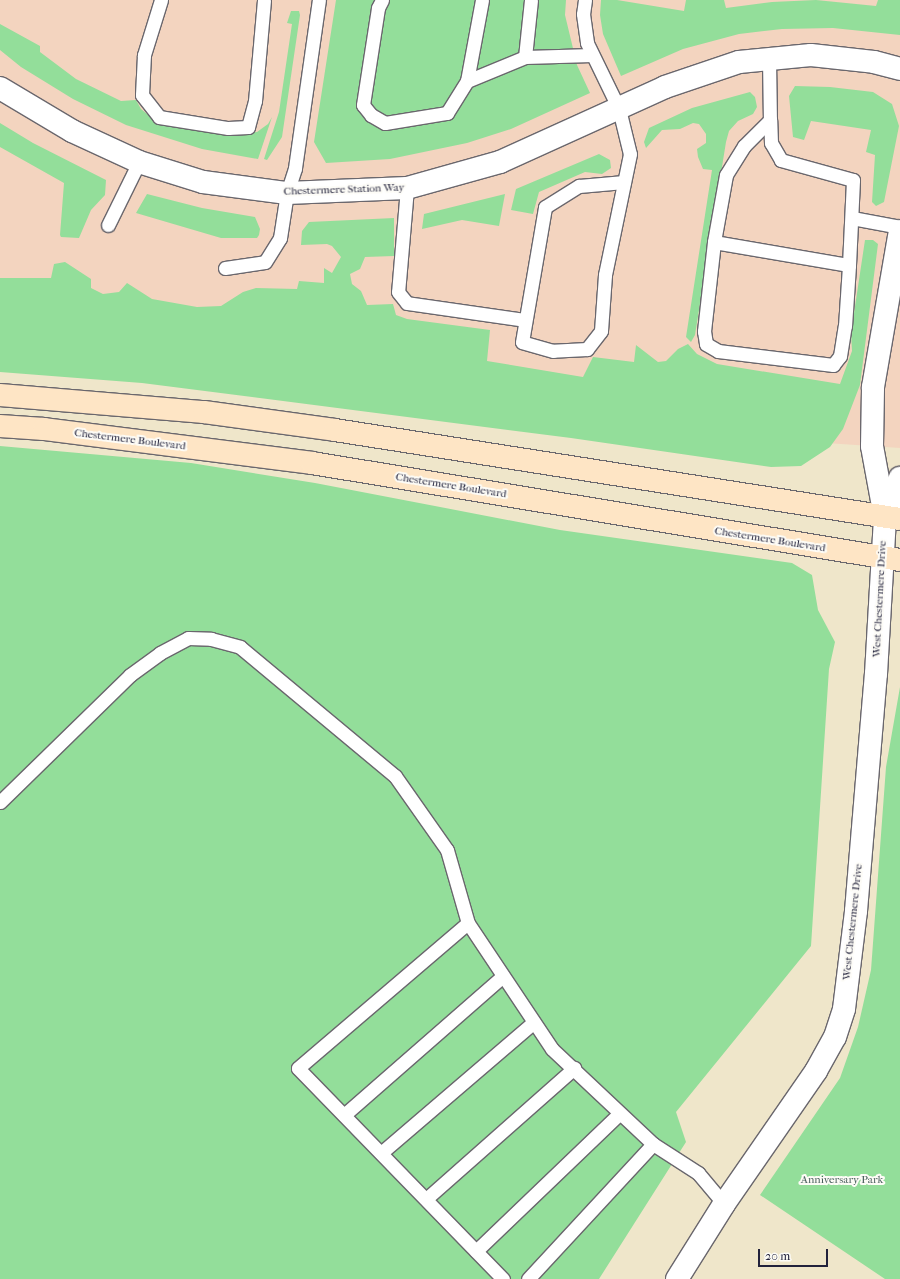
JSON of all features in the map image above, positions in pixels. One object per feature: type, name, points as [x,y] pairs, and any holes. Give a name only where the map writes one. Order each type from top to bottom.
[{"type":"main road","points":[[0,395],[121,403],[304,426],[893,518]]},
{"type":"main road","name":"Chestermere Boulevard","points":[[0,426],[44,429],[312,463],[891,558]]},
{"type":"street","name":"Chestermere Station Way","points":[[0,88],[72,131],[139,162],[203,182],[287,193],[407,188],[500,162],[665,87],[739,62],[811,55],[874,62],[900,69]]},
{"type":"street","name":"West Chestermere Drive","points":[[893,518],[872,446],[873,387],[900,231]]},
{"type":"street","name":"West Chestermere Drive","points":[[677,1279],[724,1204],[816,1071],[835,1037],[844,1009],[856,903],[876,674],[891,558],[893,518],[900,478]]},
{"type":"lane","points":[[161,0],[144,55],[142,94],[159,117],[228,128],[248,127],[255,101],[264,0]]},
{"type":"lane","points":[[225,268],[265,262],[280,238],[287,193],[295,168],[319,0]]},
{"type":"lane","points":[[382,0],[378,8],[363,105],[371,115],[384,123],[447,113],[467,81],[482,0]]},
{"type":"lane","points":[[525,57],[530,0]]},
{"type":"lane","points":[[585,0],[583,14],[587,42],[619,109],[630,154],[605,275],[601,331],[587,349],[553,351],[522,342],[545,207],[579,186],[624,182]]},
{"type":"lane","points":[[467,81],[525,57],[592,55]]},
{"type":"lane","points":[[769,59],[771,143],[781,160],[853,180],[852,218],[844,334],[840,356],[832,365],[718,351],[706,344],[704,331],[714,242],[726,175],[744,146],[770,120]]},
{"type":"lane","points":[[108,225],[139,162]]},
{"type":"lane","points":[[407,188],[398,292],[407,303],[525,320]]},
{"type":"lane","points":[[852,218],[900,228]]},
{"type":"lane","points":[[714,242],[849,265]]},
{"type":"lane","points":[[0,802],[130,675],[160,653],[188,638],[211,640],[240,647],[395,776],[447,850],[468,923],[552,1049],[574,1068],[619,1114],[653,1144],[698,1173],[724,1204]]},
{"type":"lane","points":[[468,923],[298,1068],[503,1279]]},
{"type":"lane","points":[[344,1115],[503,976]]},
{"type":"lane","points":[[381,1153],[534,1022]]},
{"type":"lane","points":[[426,1199],[574,1068]]},
{"type":"lane","points":[[476,1251],[619,1114]]},
{"type":"lane","points":[[528,1279],[653,1144]]},
{"type":"shaded area","points":[[0,0],[900,0],[900,448],[797,441],[0,332]]},
{"type":"green space","points":[[336,0],[566,0],[565,15],[577,65],[590,93],[511,129],[467,143],[390,159],[326,163],[314,142]]},
{"type":"green space","points":[[601,0],[617,0],[684,11],[686,0],[724,0],[726,8],[772,2],[816,0],[876,6],[878,0],[900,0],[900,35],[833,28],[782,29],[739,34],[683,49],[621,76],[603,34],[600,15]]},
{"type":"green space","points":[[291,11],[299,11],[300,15],[282,137],[267,160],[264,159],[279,112],[292,24],[287,23]]},
{"type":"green space","points":[[0,24],[40,46],[40,52],[76,79],[121,101],[136,100],[141,109],[152,118],[238,133],[257,132],[268,124],[272,117],[258,159],[202,149],[126,125],[73,99],[21,67],[0,50]]},
{"type":"green space","points":[[795,86],[830,87],[873,92],[892,104],[899,126],[884,202],[876,206],[872,202],[875,155],[866,152],[871,130],[811,121],[804,140],[793,137],[789,96]]},
{"type":"green space","points":[[750,92],[755,97],[757,107],[753,114],[738,121],[729,131],[726,142],[695,335],[691,342],[686,337],[712,170],[703,169],[698,157],[697,149],[706,143],[706,134],[699,124],[693,123],[680,129],[662,130],[646,148],[644,142],[649,128],[692,108]]},
{"type":"green space","points":[[0,123],[33,143],[106,180],[105,195],[91,210],[79,238],[61,237],[60,235],[64,183],[0,147]]},
{"type":"green space","points":[[599,154],[610,160],[611,168],[602,174],[585,172],[539,192],[533,214],[511,210],[516,189]]},
{"type":"green space","points":[[147,194],[202,208],[255,217],[260,229],[259,235],[257,238],[221,238],[136,213]]},
{"type":"green space","points":[[505,194],[499,226],[462,220],[422,229],[424,214]]},
{"type":"green space","points":[[394,218],[394,256],[365,257],[360,269],[350,274],[352,284],[361,291],[367,305],[393,304],[396,315],[407,319],[490,330],[487,361],[583,377],[593,357],[634,362],[636,345],[658,362],[666,361],[678,349],[688,344],[697,354],[717,364],[840,384],[852,351],[851,333],[865,240],[873,240],[878,244],[860,385],[843,429],[830,447],[801,466],[771,467],[571,438],[142,383],[0,372],[0,278],[51,278],[54,264],[65,262],[91,279],[91,288],[103,294],[119,292],[127,283],[152,299],[197,307],[221,306],[243,292],[256,288],[297,289],[299,281],[324,283],[324,268],[332,273],[341,257],[332,246],[327,244],[301,245],[302,231],[309,222]]},
{"type":"green space","points":[[0,446],[191,463],[315,483],[560,530],[792,563],[812,575],[818,610],[835,642],[829,669],[811,946],[676,1112],[686,1142],[599,1279],[0,1279]]},
{"type":"green space","name":"Anniversary Park","points":[[900,687],[900,1279],[885,1279],[760,1195],[840,1078],[858,1027],[871,970],[886,767]]}]
